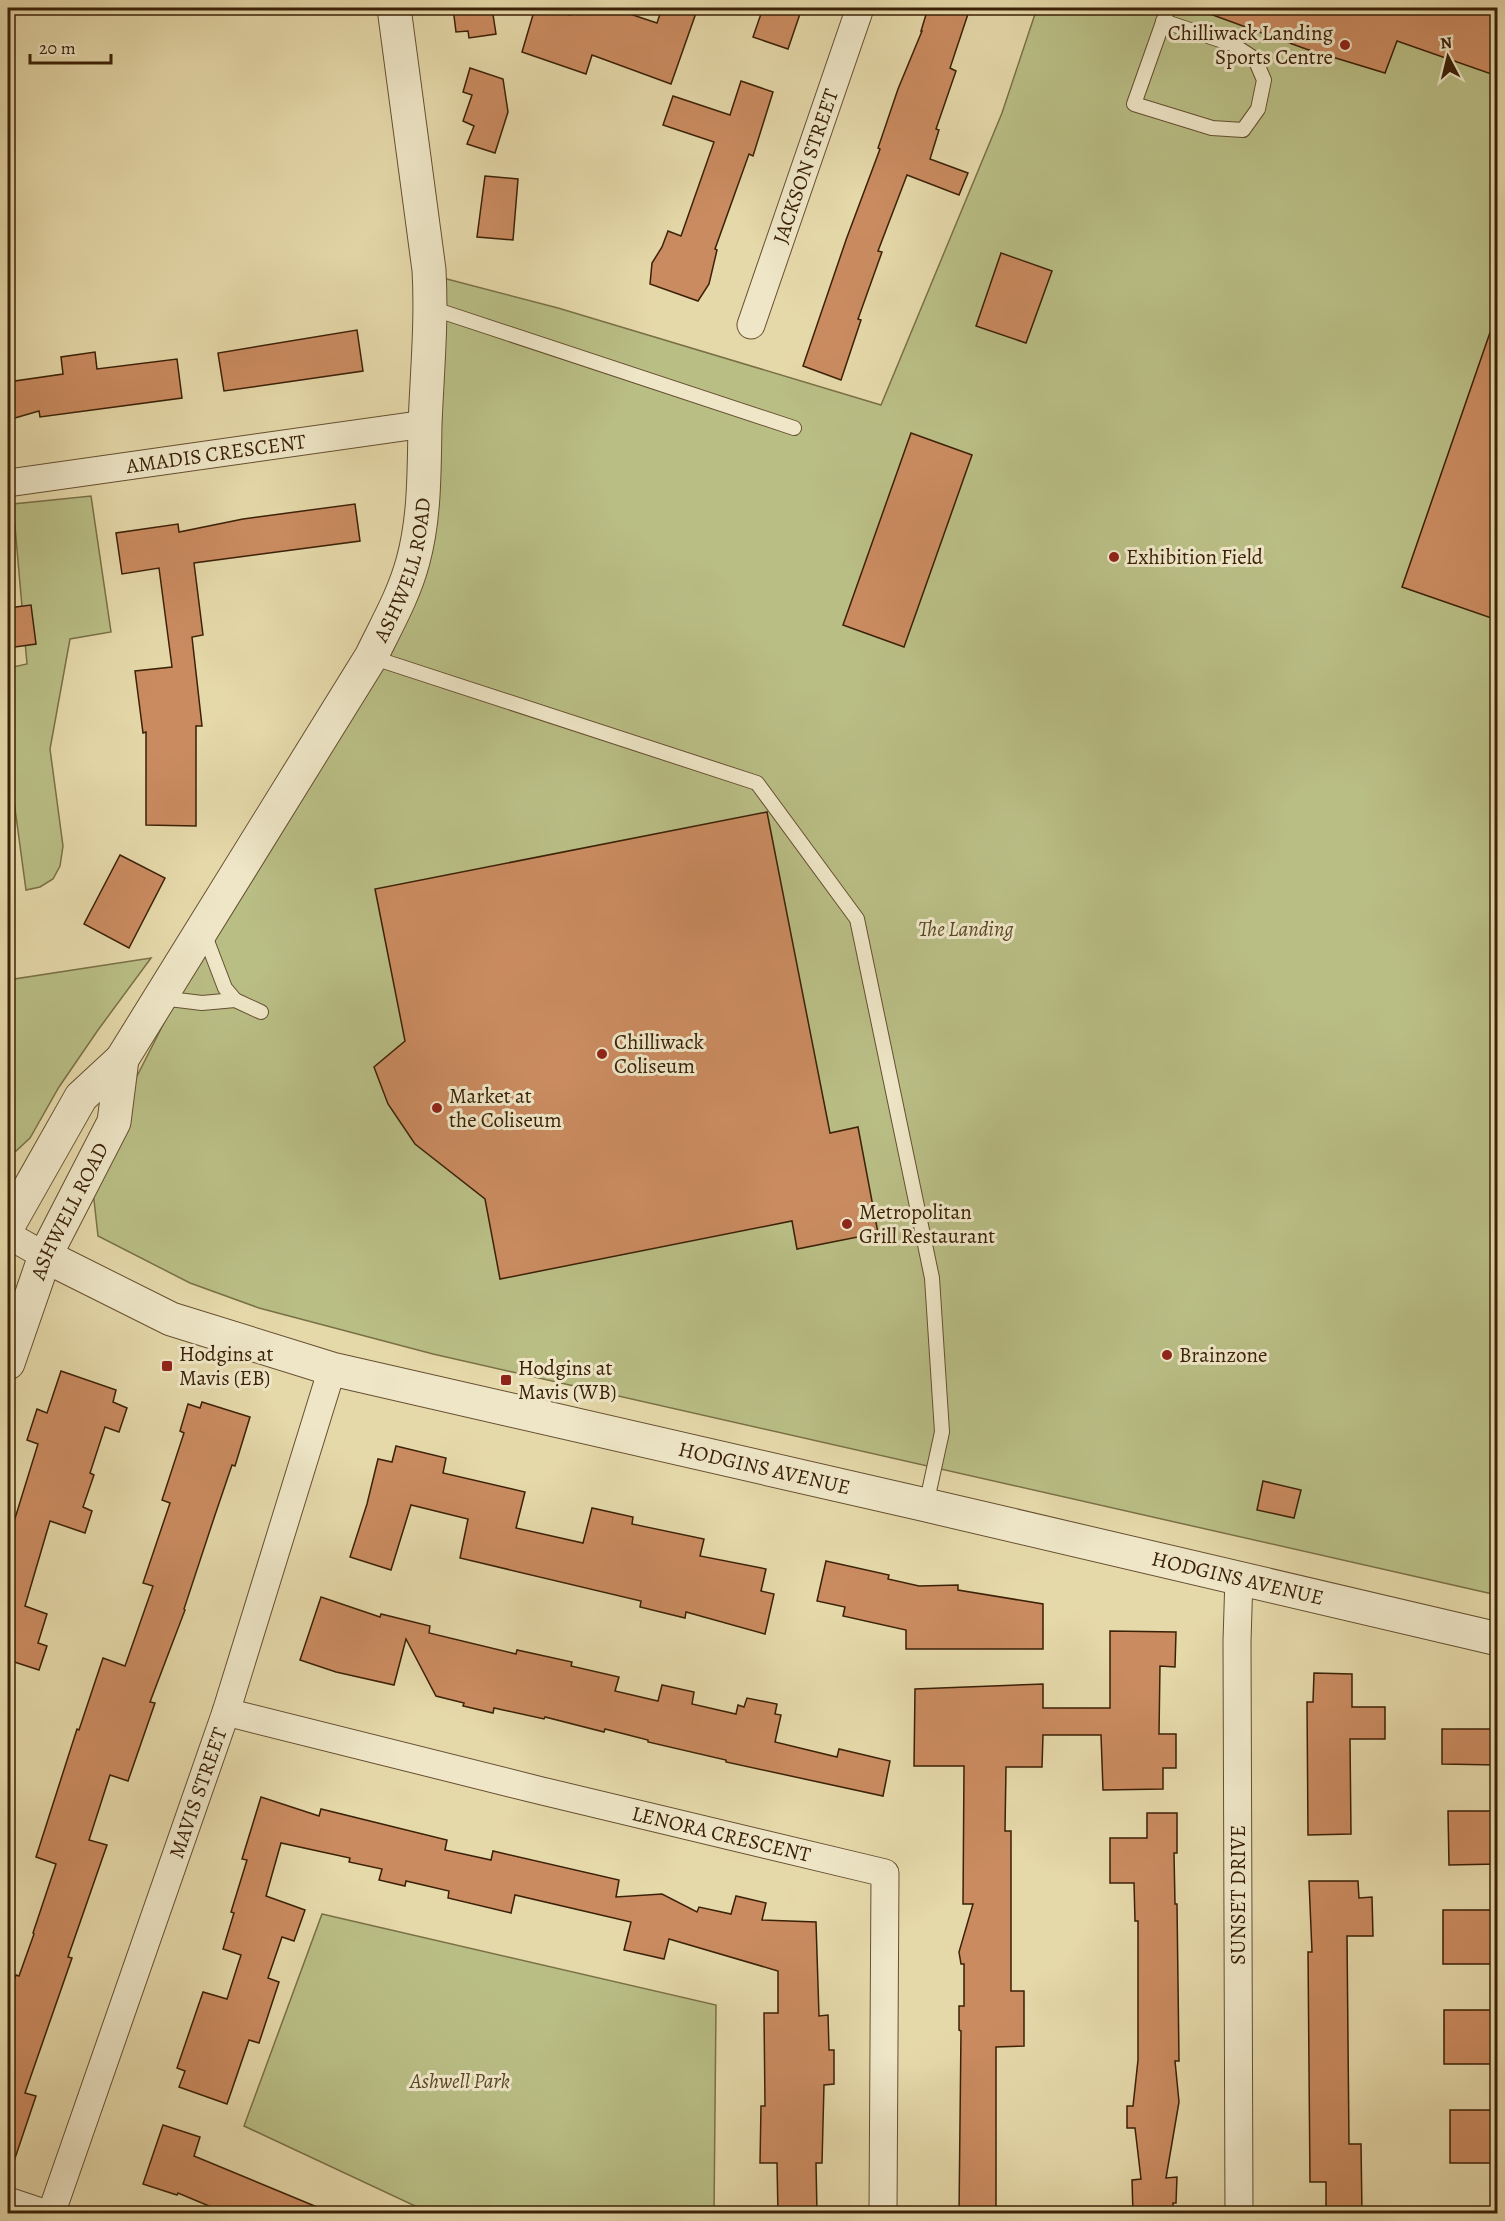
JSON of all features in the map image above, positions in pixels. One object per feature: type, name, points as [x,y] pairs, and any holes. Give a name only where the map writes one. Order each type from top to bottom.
[{"type":"street","name":"ASHWELL ROAD","points":[[8,1226],[81,1096],[123,1059],[370,657],[401,597],[413,562],[421,529],[431,308],[429,270],[394,8]]},
{"type":"street","name":"JACKSON STREET","points":[[751,325],[860,8]]},
{"type":"street","name":"AMADIS CRESCENT","points":[[8,483],[425,424]]},
{"type":"street","name":"ASHWELL ROAD","points":[[8,1363],[45,1256],[114,1122],[123,1059]]},
{"type":"street","points":[[8,1235],[45,1256]]},
{"type":"street","name":"HODGINS AVENUE","points":[[45,1256],[171,1319],[332,1369],[1497,1639]]},
{"type":"street","name":"MAVIS STREET","points":[[49,2214],[226,1712],[332,1369]]},
{"type":"street","name":"SUNSET DRIVE","points":[[1239,1578],[1237,1641],[1239,2214]]},
{"type":"street","name":"LENORA CRESCENT","points":[[226,1712],[885,1873],[883,2214]]},
{"type":"street","points":[[8,2201],[49,2214]]},
{"type":"lane","points":[[1163,21],[1232,44],[1255,58],[1264,80],[1258,109],[1243,130],[1212,128],[1134,104],[1163,21],[1168,8]]},
{"type":"lane","points":[[431,308],[794,428]]},
{"type":"lane","points":[[370,657],[757,783],[857,918],[932,1278],[942,1432],[926,1505]]},
{"type":"lane","points":[[203,929],[225,988],[235,1000],[261,1012]]},
{"type":"lane","points":[[161,998],[202,1003],[235,1000]]},
{"type":"green space","name":"The Landing","points":[[1037,8],[1497,8],[1497,1595],[433,1354],[259,1308],[190,1283],[98,1236],[92,1182],[132,1086],[210,932],[385,647],[443,278],[558,308],[881,405],[1002,113]]},
{"type":"green space","points":[[91,496],[111,632],[70,639],[50,749],[63,846],[60,866],[53,879],[40,887],[26,890],[8,757],[8,668],[27,664],[13,504]]},
{"type":"green space","points":[[151,958],[59,1087],[30,1138],[16,1151],[8,1153],[8,980]]},
{"type":"green space","name":"Ashwell Park","points":[[322,1914],[716,2005],[714,2213],[430,2213],[244,2126]]},
{"type":"building","points":[[453,8],[492,8],[496,34],[469,38],[468,31],[456,32]]},
{"type":"building","points":[[535,8],[546,8],[570,15],[572,8],[612,8],[657,23],[662,8],[678,8],[696,13],[671,84],[592,55],[586,74],[522,52]]},
{"type":"building","points":[[763,8],[802,8],[788,49],[753,37]]},
{"type":"building","points":[[928,8],[970,8],[950,68],[956,71],[936,129],[939,130],[930,159],[968,173],[959,195],[907,175],[878,251],[882,252],[858,319],[861,320],[841,380],[803,366],[880,149],[878,148],[898,89],[922,31]]},
{"type":"building","name":"Chilliwack Landing Sports Centre","points":[[1199,8],[1497,8],[1497,76],[1397,41],[1385,73],[1306,49],[1199,10]]},
{"type":"building","points":[[470,68],[503,79],[508,112],[495,153],[467,144],[474,126],[463,121],[472,95],[463,92]]},
{"type":"building","points":[[741,81],[773,92],[753,156],[749,154],[715,249],[717,250],[709,284],[698,301],[650,284],[652,263],[668,231],[681,236],[714,142],[663,125],[673,96],[730,115]]},
{"type":"building","points":[[485,176],[518,179],[513,240],[477,237]]},
{"type":"building","points":[[1001,253],[1052,271],[1026,343],[976,326]]},
{"type":"building","points":[[1494,321],[1497,322],[1497,620],[1402,587]]},
{"type":"building","points":[[357,330],[363,371],[224,391],[218,353]]},
{"type":"building","points":[[95,352],[97,369],[177,359],[182,398],[40,417],[39,411],[8,420],[8,382],[63,374],[61,357]]},
{"type":"building","points":[[911,433],[972,455],[904,647],[843,625]]},
{"type":"building","points":[[355,504],[360,541],[194,563],[203,635],[192,637],[202,726],[196,726],[196,826],[146,825],[146,732],[143,733],[135,671],[172,667],[159,568],[122,574],[116,533],[178,524],[179,532],[243,519]]},
{"type":"building","points":[[31,605],[36,644],[8,648],[8,608]]},
{"type":"building","name":"Chilliwack Coliseum","points":[[767,812],[830,1133],[858,1127],[878,1233],[797,1249],[792,1221],[500,1279],[485,1199],[415,1144],[388,1104],[374,1067],[405,1041],[375,889]]},
{"type":"building","points":[[120,855],[165,878],[129,948],[84,924]]},
{"type":"building","points":[[61,1371],[116,1390],[113,1402],[127,1408],[119,1432],[105,1427],[90,1473],[94,1475],[83,1507],[92,1511],[85,1533],[50,1521],[25,1606],[47,1614],[38,1643],[47,1646],[39,1670],[8,1660],[8,1541],[38,1444],[27,1440],[37,1409],[47,1413]]},
{"type":"building","points":[[202,1402],[250,1417],[235,1466],[232,1465],[214,1518],[185,1610],[150,1702],[155,1703],[128,1781],[110,1775],[89,1840],[107,1845],[68,1957],[72,1958],[25,2093],[36,2096],[11,2170],[8,2170],[8,1998],[16,1975],[19,1976],[56,1864],[36,1857],[77,1729],[79,1730],[103,1658],[125,1666],[153,1586],[143,1583],[170,1503],[162,1500],[184,1433],[180,1431],[188,1404],[200,1408]]},
{"type":"building","points":[[396,1446],[446,1458],[443,1473],[525,1492],[516,1528],[583,1543],[592,1508],[633,1517],[632,1524],[704,1539],[700,1556],[766,1569],[761,1591],[774,1594],[765,1634],[686,1612],[685,1618],[640,1607],[641,1601],[460,1558],[468,1519],[411,1505],[391,1570],[350,1557],[378,1459],[392,1462]]},
{"type":"building","points":[[1263,1481],[1301,1490],[1294,1518],[1257,1510]]},
{"type":"building","points":[[826,1561],[889,1575],[888,1579],[919,1586],[958,1585],[958,1590],[1043,1604],[1043,1649],[906,1649],[906,1630],[843,1616],[845,1607],[817,1601]]},
{"type":"building","points":[[321,1597],[380,1617],[381,1614],[430,1626],[429,1633],[516,1654],[517,1650],[572,1662],[571,1666],[619,1677],[615,1691],[658,1701],[662,1685],[694,1692],[692,1704],[736,1714],[738,1705],[744,1707],[747,1698],[777,1704],[775,1714],[781,1715],[775,1742],[837,1757],[839,1749],[890,1761],[883,1796],[726,1762],[726,1760],[648,1742],[648,1740],[605,1729],[604,1732],[545,1717],[544,1719],[494,1708],[493,1713],[463,1706],[464,1703],[436,1696],[406,1639],[394,1685],[336,1672],[300,1660]]},
{"type":"building","points":[[1110,1631],[1176,1632],[1175,1667],[1160,1666],[1159,1734],[1176,1734],[1176,1768],[1163,1768],[1163,1789],[1103,1790],[1101,1735],[1043,1735],[1042,1767],[1006,1767],[1005,1831],[1011,1831],[1011,1991],[1024,1991],[1024,2046],[996,2047],[996,2214],[959,2214],[961,2031],[959,2030],[959,2006],[964,2006],[964,1964],[961,1964],[959,1952],[973,1904],[963,1904],[964,1766],[914,1766],[915,1689],[1043,1684],[1043,1708],[1110,1708]]},
{"type":"building","points":[[1314,1673],[1352,1674],[1352,1707],[1385,1707],[1385,1739],[1350,1739],[1351,1834],[1308,1835],[1307,1702],[1313,1702]]},
{"type":"building","points":[[1442,1729],[1497,1729],[1497,1765],[1442,1764]]},
{"type":"building","points":[[261,1797],[319,1816],[321,1809],[447,1840],[445,1850],[491,1860],[493,1851],[619,1880],[616,1897],[662,1894],[697,1912],[699,1907],[731,1914],[736,1896],[766,1903],[762,1920],[816,1922],[819,2016],[828,2015],[829,2050],[834,2050],[834,2084],[824,2085],[822,2163],[816,2163],[817,2214],[778,2214],[777,2163],[760,2163],[761,2106],[765,2106],[764,2013],[778,2013],[778,1971],[669,1939],[664,1959],[624,1950],[631,1922],[515,1895],[511,1913],[448,1898],[449,1891],[406,1881],[405,1886],[379,1880],[382,1869],[349,1862],[350,1858],[281,1843],[266,1896],[305,1910],[294,1941],[282,1937],[268,1978],[279,1982],[259,2043],[249,2040],[227,2104],[179,2087],[185,2071],[177,2068],[203,1992],[227,1999],[241,1955],[223,1949],[234,1913],[231,1912],[247,1860],[242,1859]]},
{"type":"building","points":[[1448,1811],[1497,1811],[1497,1864],[1449,1865]]},
{"type":"building","points":[[1147,1813],[1177,1813],[1177,1853],[1174,1853],[1179,2061],[1175,2061],[1179,2102],[1166,2178],[1177,2177],[1176,2203],[1173,2203],[1173,2214],[1133,2214],[1132,2180],[1141,2179],[1135,2128],[1127,2128],[1127,2106],[1133,2106],[1138,2060],[1138,1921],[1135,1921],[1134,1883],[1110,1883],[1110,1838],[1147,1838]]},
{"type":"building","points":[[1309,1881],[1358,1881],[1359,1898],[1372,1897],[1373,1936],[1347,1936],[1349,2144],[1361,2144],[1362,2214],[1326,2214],[1326,2182],[1310,2182],[1308,1952],[1312,1952]]},
{"type":"building","points":[[1443,1910],[1497,1910],[1497,1964],[1443,1964]]},
{"type":"building","points":[[1444,2010],[1497,2010],[1497,2064],[1444,2064]]},
{"type":"building","points":[[1450,2110],[1497,2110],[1497,2163],[1450,2163]]},
{"type":"building","points":[[163,2125],[200,2137],[194,2156],[334,2214],[228,2214],[178,2193],[177,2195],[143,2184]]},
{"type":"place","name":"Chilliwack Landing Sports Centre","points":[[1345,45]]},
{"type":"place","name":"Exhibition Field","points":[[1114,557]]},
{"type":"place","name":"Chilliwack Coliseum","points":[[602,1054]]},
{"type":"place","name":"Market at the Coliseum","points":[[437,1108]]},
{"type":"place","name":"Metropolitan Grill Restaurant","points":[[847,1224]]},
{"type":"place","name":"Brainzone","points":[[1167,1355]]},
{"type":"place","name":"Hodgins at Mavis (EB)","points":[[167,1366]]},
{"type":"place","name":"Hodgins at Mavis (WB)","points":[[506,1380]]}]
